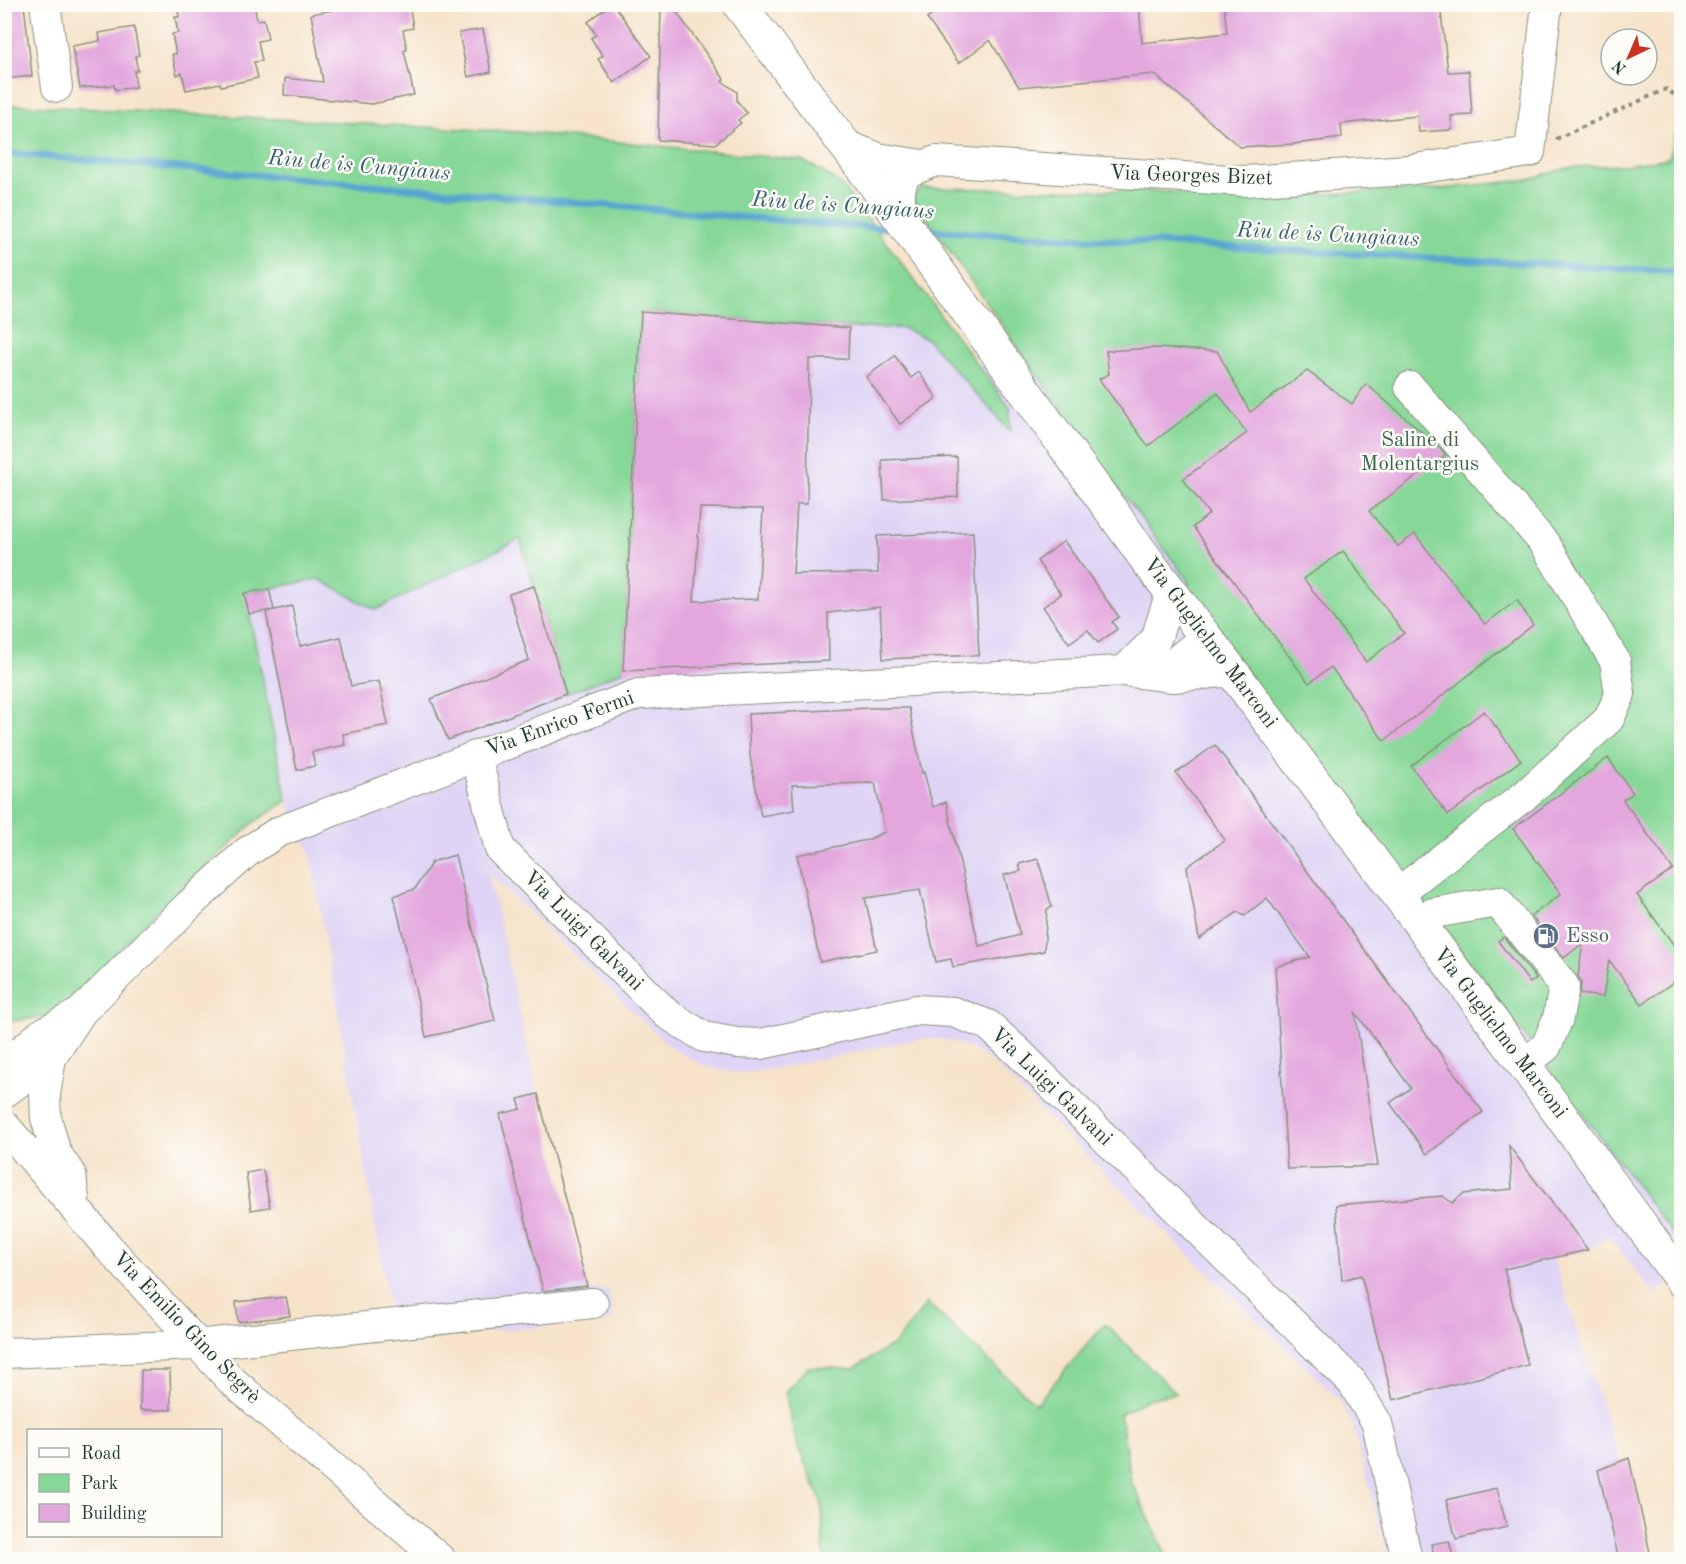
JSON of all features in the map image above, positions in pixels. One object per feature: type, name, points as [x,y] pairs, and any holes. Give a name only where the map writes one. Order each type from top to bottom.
[{"type":"main road","name":"Via Guglielmo Marconi","points":[[739,4],[852,154],[900,203],[1018,380],[1171,592],[1396,892],[1682,1281]]},
{"type":"street","points":[[45,4],[57,87]]},
{"type":"street","points":[[1530,152],[1547,4]]},
{"type":"street","name":"Via Georges Bizet","points":[[852,154],[922,165],[936,161],[1245,181],[1408,170],[1530,152]]},
{"type":"street","points":[[900,203],[905,173],[922,165]]},
{"type":"street","points":[[1396,892],[1524,796],[1609,719],[1620,694],[1615,661],[1545,544],[1410,387]]},
{"type":"street","points":[[1132,672],[1156,639],[1171,592]]},
{"type":"street","points":[[1132,672],[1175,662],[1206,637]]},
{"type":"street","name":"Via Enrico Fermi","points":[[46,1046],[188,906],[247,852],[278,832],[638,694],[1132,672],[1173,677],[1232,671]]},
{"type":"street","name":"Via Luigi Galvani","points":[[476,756],[500,849],[667,1014],[704,1037],[736,1043],[761,1044],[916,1010],[953,1012],[988,1025],[1352,1382],[1377,1423],[1407,1560]]},
{"type":"street","points":[[1418,923],[1433,913],[1498,902],[1564,986],[1558,1018],[1546,1047],[1523,1064]]},
{"type":"street","points":[[4,1034],[46,1046]]},
{"type":"street","points":[[4,1066],[46,1046]]},
{"type":"street","points":[[4,1093],[46,1046]]},
{"type":"street","points":[[46,1046],[46,1118],[56,1153],[71,1176],[75,1208]]},
{"type":"street","name":"Via Emilio Gino Segrè","points":[[4,1125],[196,1345],[231,1380],[441,1560]]},
{"type":"street","points":[[4,1353],[196,1345],[592,1303]]},
{"type":"path","points":[[1530,152],[1666,88],[1682,100]]},
{"type":"shaded area","points":[[641,312],[849,328],[903,328],[927,339],[1009,430],[1010,408],[978,365],[1015,345],[1106,339],[1681,854],[1681,1274],[1655,1294],[1609,1237],[1588,1250],[1553,1258],[1651,1557],[1616,1560],[1389,1559],[1353,1427],[1339,1399],[992,1062],[976,1051],[951,1040],[922,1038],[778,1068],[743,1073],[723,1071],[700,1064],[669,1046],[488,873],[538,1094],[588,1289],[609,1290],[612,1321],[395,1339],[310,851],[289,806],[245,593],[319,579],[375,610],[520,539],[566,694],[623,671]]},
{"type":"green space","points":[[4,104],[518,132],[801,160],[834,180],[861,209],[1010,408],[1010,431],[927,339],[903,328],[849,328],[641,312],[623,671],[566,694],[520,539],[375,610],[319,579],[245,593],[287,801],[253,823],[146,922],[58,1011],[44,1017],[5,1022]]},
{"type":"green space","name":"Saline di Molentargius","points":[[1681,112],[1681,1245],[1433,913],[1407,886],[1183,587],[1189,582],[1111,478],[912,198],[922,188],[1157,191],[1233,198],[1440,189],[1525,180],[1571,167],[1625,165],[1669,158]]},
{"type":"green space","points":[[927,1303],[1036,1404],[1105,1324],[1176,1393],[1148,1399],[1120,1414],[1131,1481],[1168,1559],[825,1559],[822,1503],[796,1442],[785,1392],[808,1367],[853,1369],[895,1344]]},
{"type":"building","points":[[4,4],[24,4],[32,76],[4,79]]},
{"type":"building","points":[[210,4],[254,4],[257,20],[264,19],[268,39],[258,41],[262,61],[254,62],[258,78],[221,86],[220,83],[186,90],[182,73],[177,75],[172,54],[176,54],[172,34],[178,33],[175,17],[179,17],[178,11]]},
{"type":"building","points":[[367,4],[409,4],[413,28],[403,30],[407,50],[404,50],[414,95],[372,104],[284,95],[285,78],[323,82],[311,14]]},
{"type":"building","points":[[611,4],[651,56],[614,83],[598,59],[603,56],[591,38],[596,35],[588,22]]},
{"type":"building","points":[[661,4],[671,4],[724,79],[722,81],[737,92],[737,101],[747,113],[738,120],[741,123],[715,144],[658,140]]},
{"type":"building","points":[[947,4],[1139,4],[1142,43],[1227,33],[1224,4],[1440,4],[1448,72],[1469,71],[1472,115],[1451,116],[1452,130],[1419,132],[1417,116],[1341,124],[1342,138],[1240,147],[1154,74],[1019,87],[990,40],[959,63],[927,19]]},
{"type":"building","points":[[134,27],[139,55],[135,56],[138,71],[134,71],[136,87],[115,90],[114,85],[80,88],[72,46],[100,41],[99,33]]},
{"type":"building","points":[[483,29],[491,72],[468,77],[459,33]]},
{"type":"building","points":[[641,312],[849,328],[848,359],[809,359],[807,504],[797,504],[793,574],[878,573],[877,536],[973,532],[979,655],[883,659],[880,607],[828,613],[829,661],[623,671]],"holes":[[[700,508],[763,509],[758,599],[694,601]]]},
{"type":"building","points":[[1154,348],[1217,351],[1250,412],[1307,371],[1352,404],[1366,384],[1446,455],[1369,511],[1398,546],[1415,534],[1485,624],[1517,600],[1533,625],[1384,741],[1331,667],[1309,683],[1193,527],[1209,514],[1183,479],[1247,433],[1218,393],[1148,446],[1099,379],[1109,374],[1106,351]],"holes":[[[1343,551],[1404,633],[1366,662],[1304,579]]]},
{"type":"building","points":[[895,356],[911,378],[919,372],[937,398],[900,424],[866,377]]},
{"type":"building","points":[[957,457],[958,497],[884,500],[882,460]]},
{"type":"building","points":[[1064,541],[1119,617],[1112,622],[1117,629],[1098,643],[1088,630],[1069,643],[1043,607],[1061,594],[1037,561]]},
{"type":"building","points":[[534,586],[566,694],[448,740],[431,699],[529,660],[509,594]]},
{"type":"building","points":[[269,589],[274,610],[249,614],[244,593]]},
{"type":"building","points":[[292,606],[300,646],[341,637],[351,686],[379,681],[388,725],[343,734],[345,745],[312,752],[315,766],[297,770],[266,612]]},
{"type":"building","points":[[909,708],[922,773],[924,772],[933,807],[946,802],[979,946],[1020,935],[1004,875],[1021,871],[1019,864],[1038,859],[1052,907],[1047,909],[1044,951],[953,967],[951,959],[936,962],[920,890],[865,898],[877,950],[820,962],[797,855],[867,840],[885,832],[875,783],[792,785],[794,810],[761,816],[750,756],[748,714]]},
{"type":"building","points":[[1484,711],[1521,760],[1448,815],[1411,766]]},
{"type":"building","points":[[1215,745],[1483,1112],[1427,1154],[1390,1103],[1411,1088],[1355,1012],[1378,1166],[1287,1169],[1275,967],[1310,957],[1267,898],[1244,916],[1238,912],[1199,939],[1187,867],[1225,840],[1176,773]]},
{"type":"building","points":[[1608,758],[1633,793],[1623,800],[1673,869],[1637,895],[1682,956],[1682,976],[1642,1004],[1609,960],[1603,997],[1580,994],[1581,982],[1578,976],[1583,943],[1564,958],[1531,916],[1561,894],[1513,829]]},
{"type":"building","points":[[455,855],[495,1021],[426,1037],[394,896],[415,889],[432,862]]},
{"type":"building","points":[[1504,937],[1536,979],[1530,983],[1498,941]]},
{"type":"building","points":[[538,1094],[587,1286],[543,1291],[500,1114],[521,1109],[518,1099]]},
{"type":"building","points":[[1509,1146],[1588,1250],[1504,1269],[1528,1365],[1393,1400],[1361,1275],[1342,1280],[1336,1205],[1443,1196],[1452,1203],[1463,1194],[1512,1189]]},
{"type":"building","points":[[263,1170],[270,1207],[251,1210],[246,1173]]},
{"type":"building","points":[[286,1297],[290,1316],[238,1322],[236,1302]]},
{"type":"building","points":[[141,1370],[170,1370],[171,1410],[140,1410]]},
{"type":"building","points":[[1629,1458],[1651,1557],[1619,1560],[1598,1470]]},
{"type":"building","points":[[1497,1488],[1507,1527],[1456,1539],[1446,1500]]},
{"type":"building","points":[[1449,1541],[1454,1560],[1436,1560],[1431,1544]]},
{"type":"waterway","name":"Riu de is Cungiaus","points":[[4,153],[834,225],[896,228]]},
{"type":"waterway","name":"Riu de is Cungiaus","points":[[922,230],[1682,272]]},
{"type":"place","name":"Esso","points":[[1546,936]]}]
